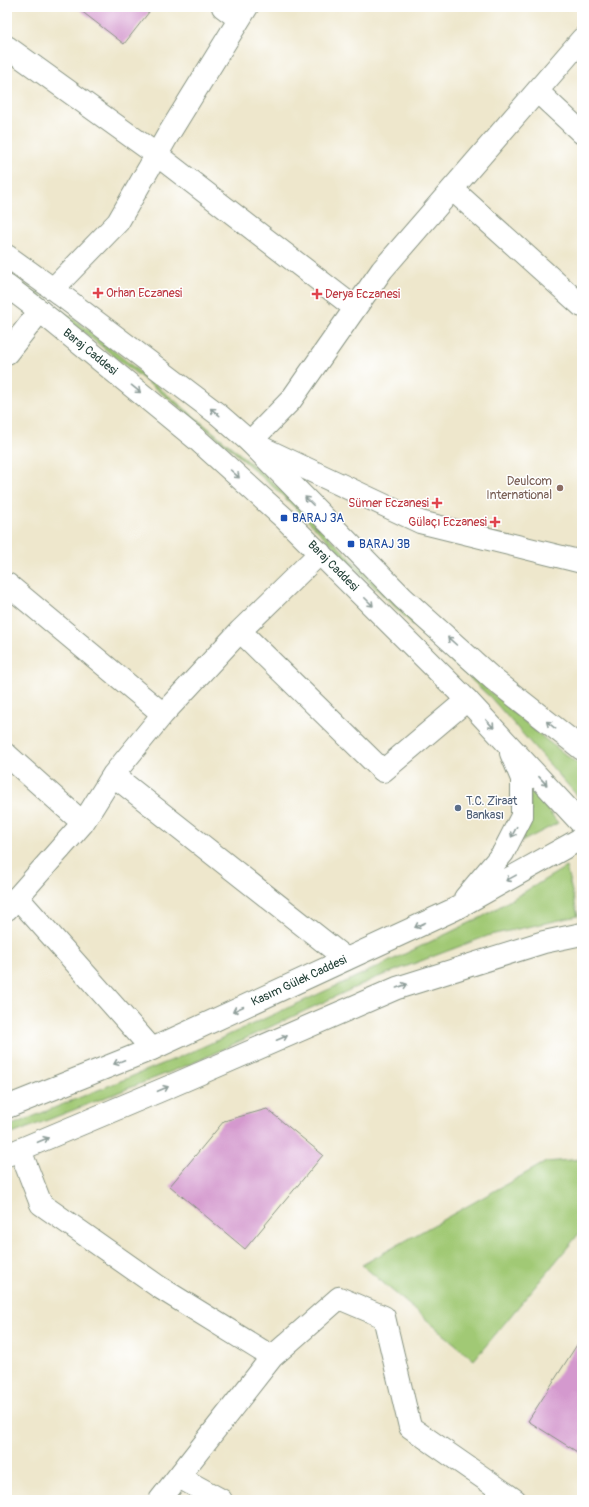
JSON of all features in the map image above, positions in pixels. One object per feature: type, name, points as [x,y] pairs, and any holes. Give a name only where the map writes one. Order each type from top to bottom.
[{"type":"street","points":[[53,289],[118,222],[237,11]]},
{"type":"street","points":[[250,442],[291,400],[382,270],[582,38]]},
{"type":"street","points":[[7,47],[157,155],[355,308]]},
{"type":"street","points":[[537,91],[582,133]]},
{"type":"street","points":[[452,189],[582,306]]},
{"type":"street","points":[[7,256],[219,415],[250,442],[403,598],[493,679],[582,749]]},
{"type":"street","name":"Baraj Caddesi","points":[[7,286],[40,311],[200,442],[320,553],[467,700],[582,824]]},
{"type":"street","points":[[7,353],[40,311]]},
{"type":"street","points":[[250,442],[420,522],[582,562]]},
{"type":"street","points":[[152,1049],[12,903],[83,823],[113,775],[163,714],[240,631],[320,553]]},
{"type":"street","points":[[7,584],[163,714]]},
{"type":"street","points":[[240,631],[383,772],[467,700]]},
{"type":"street","points":[[455,909],[504,853],[522,816],[522,779],[507,742]]},
{"type":"street","points":[[7,755],[83,823]]},
{"type":"street","points":[[113,775],[346,959]]},
{"type":"street","name":"Kasım Gülek Caddesi","points":[[7,1107],[152,1049],[455,909],[582,838]]},
{"type":"street","points":[[272,1357],[159,1287],[41,1204],[13,1152],[397,988],[544,942],[582,934]]},
{"type":"street","points":[[160,1500],[272,1357],[339,1298],[384,1317],[410,1427],[515,1500]]},
{"type":"street","points":[[179,1477],[221,1500]]},
{"type":"green space","points":[[7,271],[86,328],[284,492],[416,624],[545,739],[582,767],[581,800],[491,698],[414,626],[281,494],[233,451],[179,407],[82,331],[7,275]]},
{"type":"green space","points":[[529,786],[558,823],[521,842],[531,811]]},
{"type":"green space","points":[[566,867],[578,916],[490,935],[373,979],[193,1063],[7,1136],[7,1127],[187,1054],[369,971],[482,917]]},
{"type":"green space","points":[[582,1159],[582,1230],[474,1360],[362,1265],[546,1162]]},
{"type":"building","points":[[76,7],[153,7],[124,44]]},
{"type":"building","points":[[267,1109],[323,1155],[245,1249],[170,1186],[224,1121]]},
{"type":"building","points":[[582,1337],[582,1455],[528,1421]]},
{"type":"place","name":"Orhan Eczanesi","points":[[98,293]]},
{"type":"place","name":"Derya Eczanesi","points":[[317,294]]},
{"type":"place","name":"Deulcom International","points":[[560,488]]},
{"type":"place","name":"Sümer Eczanesi","points":[[437,503]]},
{"type":"place","name":"BARAJ 3A","points":[[284,518]]},
{"type":"place","name":"Gülaçı Eczanesi","points":[[495,522]]},
{"type":"place","name":"BARAJ 3B","points":[[351,544]]},
{"type":"place","name":"T.C. Ziraat Bankası","points":[[458,808]]}]
